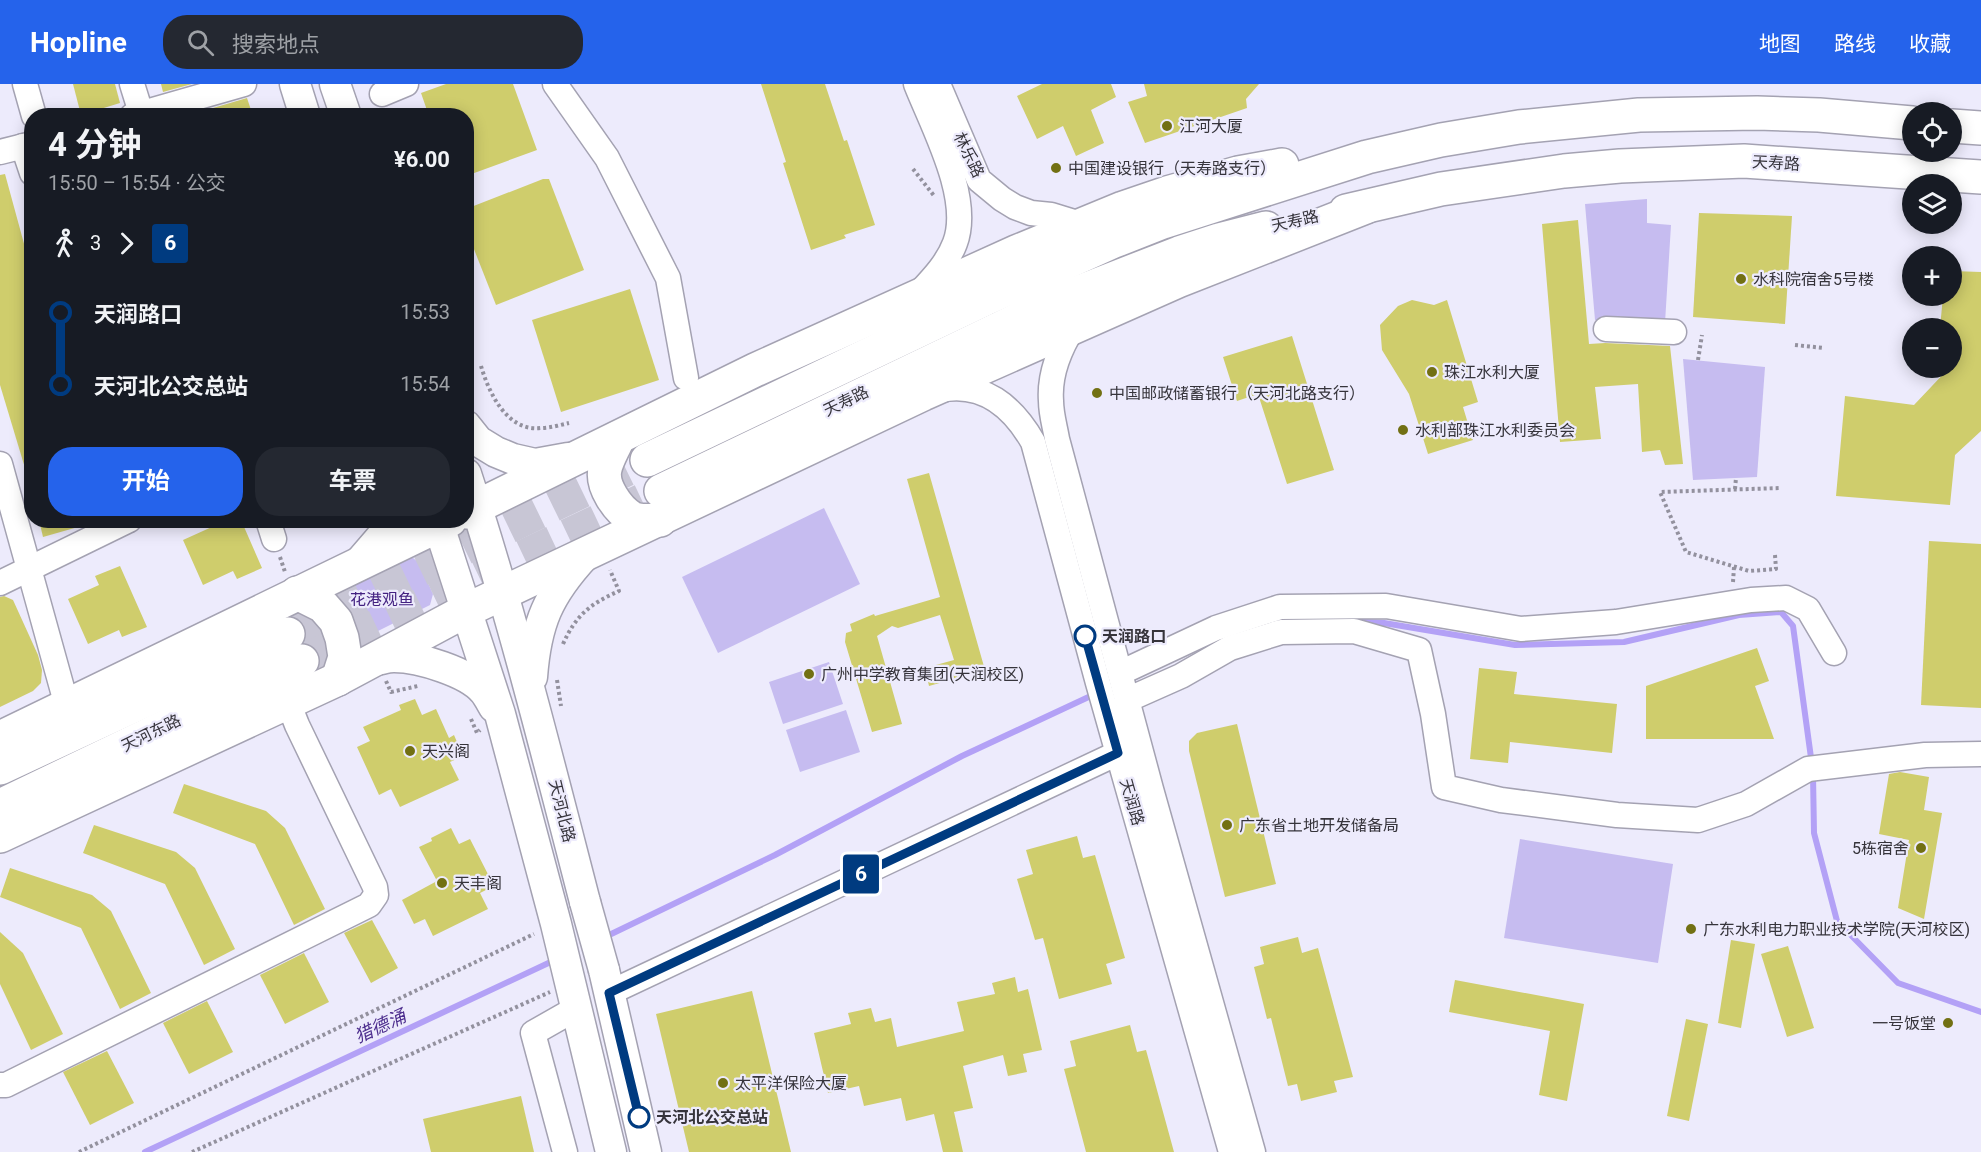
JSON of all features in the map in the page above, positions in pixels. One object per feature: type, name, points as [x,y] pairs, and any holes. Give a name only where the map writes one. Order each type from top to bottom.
[{"type":"highway","name":"天寿路","points":[[647,460],[985,299],[1112,242],[1163,222],[1367,157],[1441,140],[1519,127],[1640,115],[1757,112],[1902,122]]},
{"type":"highway","points":[[1869,169],[1872,120]]},
{"type":"highway","points":[[1962,127],[1981,128]]},
{"type":"highway","points":[[474,507],[755,370],[1016,252],[1123,208],[1200,183],[1259,168],[1305,161],[1367,157]]},
{"type":"highway","name":"天寿路","points":[[660,505],[1061,299],[1124,273],[1219,240],[1308,217],[1366,207],[1441,189],[1564,171],[1620,166],[1744,161],[1981,177]]},
{"type":"highway","points":[[0,836],[376,660],[467,610],[585,555],[660,505],[923,394],[1178,281],[1366,207]]},
{"type":"highway","points":[[618,438],[604,471],[605,481],[611,495],[622,510],[631,518],[640,521],[660,505]]},
{"type":"highway","points":[[0,738],[432,528]]},
{"type":"highway","points":[[297,593],[323,606],[336,621],[345,657],[338,679]]},
{"type":"highway","name":"天河东路","points":[[0,768],[295,647],[0,806]]},
{"type":"main road","points":[[295,84],[302,108]]},
{"type":"main road","points":[[335,84],[343,108]]},
{"type":"main road","points":[[474,436],[496,452],[535,464],[567,459],[618,438]]},
{"type":"main road","points":[[358,564],[383,536],[386,528]]},
{"type":"main road","name":"天河北路","points":[[456,528],[467,610],[500,714],[556,924],[611,1152]]},
{"type":"main road","name":"天河北路","points":[[461,528],[504,592],[607,982],[646,1152]]},
{"type":"main road","points":[[532,692],[534,650],[544,612],[563,579],[585,555]]},
{"type":"main road","points":[[376,660],[393,657],[406,658],[448,670],[483,690],[500,714]]},
{"type":"street","points":[[25,84],[32,108]]},
{"type":"street","points":[[132,84],[137,108]]},
{"type":"street","points":[[162,108],[244,84]]},
{"type":"street","points":[[382,94],[406,84]]},
{"type":"street","points":[[555,84],[607,158],[668,278],[686,378]]},
{"type":"street","name":"林乐路","points":[[914,300],[939,272],[951,253],[960,224],[959,197],[916,84]]},
{"type":"street","name":"林乐路","points":[[938,84],[979,180],[1002,199],[1031,213],[1051,215],[1077,223],[1123,208]]},
{"type":"street","points":[[0,152],[24,146]]},
{"type":"street","name":"天润路","points":[[1074,326],[1062,345],[1054,371],[1051,400],[1057,439],[1115,690],[1118,753],[1231,1152]]},
{"type":"street","points":[[1606,329],[1674,332]]},
{"type":"street","name":"天润路","points":[[923,394],[954,387],[979,392],[1004,404],[1022,422],[1033,442],[1115,690],[1253,1152]]},
{"type":"street","points":[[0,464],[67,706]]},
{"type":"street","points":[[0,583],[113,528]]},
{"type":"street","points":[[1115,690],[1216,628],[1280,607],[1386,606],[1521,628],[1616,622],[1751,600],[1786,598],[1808,609],[1834,653]]},
{"type":"street","points":[[1115,690],[1181,676],[1230,648],[1281,632],[1354,631],[1419,650],[1433,714],[1444,788],[1501,800],[1617,815],[1698,820],[1746,804],[1808,769],[1925,754],[1981,754]]},
{"type":"street","points":[[0,1085],[6,1085],[369,905],[376,895],[375,887],[288,702]]},
{"type":"street","points":[[607,982],[1118,753]]},
{"type":"street","points":[[565,1152],[533,1033],[574,995]]},
{"type":"path","points":[[913,170],[938,200]]},
{"type":"path","points":[[1698,360],[1702,335]]},
{"type":"path","points":[[1795,345],[1824,348]]},
{"type":"path","points":[[481,366],[492,396],[503,411],[520,424],[540,429],[569,423]]},
{"type":"path","points":[[1735,489],[1736,478]]},
{"type":"path","points":[[1775,555],[1776,569],[1749,571],[1686,552],[1660,492],[1781,488]]},
{"type":"path","points":[[561,647],[578,616],[619,591]]},
{"type":"path","points":[[556,672],[561,706]]},
{"type":"path","points":[[392,692],[408,687],[426,686]]},
{"type":"path","points":[[470,715],[477,733]]},
{"type":"path","points":[[79,1152],[556,924]]},
{"type":"path","points":[[192,1152],[574,995]]},
{"type":"green space","points":[[1647,199],[1647,223],[1671,225],[1665,323],[1595,320],[1585,204]]},
{"type":"green space","points":[[1683,359],[1765,367],[1757,477],[1693,480]]},
{"type":"green space","points":[[824,508],[860,584],[718,653],[682,577]]},
{"type":"green space","name":"花港观鱼","points":[[412,557],[419,563],[433,594],[430,605],[358,641],[330,593]]},
{"type":"green space","points":[[829,662],[843,704],[783,724],[769,682]]},
{"type":"green space","points":[[846,710],[860,752],[800,772],[786,730]]},
{"type":"green space","points":[[1520,839],[1673,864],[1658,963],[1504,938]]},
{"type":"building","points":[[73,84],[115,84],[120,103],[104,108],[79,108]]},
{"type":"building","points":[[161,84],[192,84],[163,92]]},
{"type":"building","points":[[446,84],[513,84],[537,150],[474,173],[474,108],[426,108],[421,93]]},
{"type":"building","points":[[761,84],[825,84],[844,141],[847,140],[875,225],[844,235],[846,238],[811,250]]},
{"type":"building","points":[[1042,84],[1111,84],[1116,97],[1091,110],[1104,143],[1076,156],[1063,126],[1037,139],[1017,96]]},
{"type":"building","name":"江河大厦","points":[[1144,84],[1259,84],[1246,99],[1247,108],[1145,143],[1128,102],[1147,96]]},
{"type":"building","points":[[247,98],[250,108],[213,108]]},
{"type":"building","points":[[5,174],[24,244],[24,465],[0,385],[0,175]]},
{"type":"building","points":[[543,179],[549,179],[584,270],[496,305],[474,249],[474,206]]},
{"type":"building","name":"水科院宿舍5号楼","points":[[1699,213],[1792,216],[1785,324],[1693,317]]},
{"type":"building","points":[[1578,220],[1589,344],[1670,346],[1683,464],[1665,465],[1660,450],[1642,452],[1638,384],[1595,387],[1601,439],[1560,442],[1542,224]]},
{"type":"building","points":[[1962,271],[1981,272],[1981,431],[1955,455],[1950,505],[1836,496],[1845,396],[1914,405],[1940,378],[1962,378],[1962,318],[1941,318],[1942,306],[1962,306]]},
{"type":"building","points":[[630,289],[659,380],[561,412],[532,320]]},
{"type":"building","name":"珠江水利大厦","points":[[1412,300],[1434,305],[1447,300],[1478,402],[1463,407],[1473,440],[1428,454],[1409,394],[1382,350],[1380,325],[1398,306]]},
{"type":"building","points":[[1292,336],[1334,470],[1287,484],[1258,394],[1237,401],[1223,357]]},
{"type":"building","points":[[929,473],[985,670],[929,686],[925,668],[954,660],[940,615],[898,628],[892,626],[877,636],[902,724],[872,732],[845,642],[846,633],[852,631],[850,624],[874,614],[875,616],[940,597],[907,479]]},
{"type":"building","points":[[41,528],[74,528],[43,537]]},
{"type":"building","points":[[210,528],[244,528],[262,568],[237,579],[233,571],[203,585],[183,540]]},
{"type":"building","points":[[1929,541],[1981,544],[1981,708],[1921,705]]},
{"type":"building","points":[[120,566],[147,627],[122,637],[119,630],[88,644],[68,599],[99,585],[95,576]]},
{"type":"building","points":[[4,596],[13,600],[38,655],[42,670],[41,683],[33,691],[0,707],[0,597]]},
{"type":"building","points":[[1757,648],[1769,681],[1755,686],[1774,739],[1646,739],[1646,686]]},
{"type":"building","points":[[1479,668],[1517,672],[1514,694],[1617,704],[1612,753],[1510,742],[1508,763],[1470,759]]},
{"type":"building","name":"天兴阁","points":[[415,699],[422,715],[436,709],[449,738],[454,735],[463,756],[450,762],[459,780],[400,807],[391,789],[379,795],[357,747],[370,741],[363,727],[401,710],[399,705]]},
{"type":"building","points":[[1237,724],[1276,884],[1225,897],[1189,751],[1189,741],[1197,733]]},
{"type":"building","points":[[1900,772],[1929,777],[1924,810],[1942,813],[1924,919],[1898,908],[1909,840],[1879,834],[1889,774]]},
{"type":"building","points":[[184,784],[266,811],[285,828],[325,909],[294,925],[255,844],[173,813]]},
{"type":"building","points":[[94,825],[176,852],[195,868],[235,949],[204,965],[165,884],[83,853]]},
{"type":"building","name":"天丰阁","points":[[451,828],[459,844],[470,839],[494,886],[480,893],[488,909],[433,936],[425,919],[414,924],[402,900],[437,881],[419,847]]},
{"type":"building","points":[[1077,836],[1083,858],[1095,855],[1125,958],[1106,964],[1112,984],[1059,999],[1043,938],[1035,940],[1017,879],[1033,874],[1026,850]]},
{"type":"building","points":[[10,868],[92,895],[111,911],[151,993],[120,1009],[81,928],[0,897]]},
{"type":"building","points":[[372,920],[398,968],[371,983],[344,933]]},
{"type":"building","points":[[0,932],[23,953],[63,1034],[31,1050],[0,984]]},
{"type":"building","points":[[1298,937],[1302,953],[1318,948],[1353,1077],[1334,1081],[1337,1092],[1301,1101],[1297,1084],[1288,1086],[1271,1018],[1267,1019],[1254,967],[1264,964],[1260,947]]},
{"type":"building","points":[[1731,940],[1755,944],[1741,1028],[1718,1023]]},
{"type":"building","points":[[1788,946],[1814,1028],[1787,1037],[1761,954]]},
{"type":"building","points":[[304,953],[329,1002],[285,1024],[260,975]]},
{"type":"building","points":[[1015,977],[1018,992],[1028,989],[1042,1050],[1023,1054],[1027,1072],[1008,1076],[1003,1055],[963,1066],[973,1108],[954,1112],[963,1152],[943,1152],[934,1114],[906,1121],[901,1098],[864,1106],[859,1086],[828,1093],[814,1033],[851,1024],[848,1013],[871,1008],[875,1022],[891,1018],[897,1047],[964,1031],[957,1002],[995,994],[992,983]]},
{"type":"building","points":[[1455,980],[1584,1004],[1567,1101],[1539,1095],[1550,1031],[1449,1012]]},
{"type":"building","name":"太平洋保险大厦","points":[[752,991],[791,1152],[689,1152],[656,1014]]},
{"type":"building","points":[[207,1001],[233,1052],[189,1074],[163,1023]]},
{"type":"building","points":[[1686,1019],[1708,1024],[1689,1121],[1667,1116]]},
{"type":"building","points":[[1130,1025],[1137,1052],[1146,1050],[1174,1152],[1086,1152],[1064,1069],[1076,1066],[1070,1041]]},
{"type":"building","points":[[107,1051],[134,1103],[90,1125],[63,1072]]},
{"type":"building","points":[[521,1096],[534,1152],[431,1152],[423,1119]]},
{"type":"waterway","points":[[1361,622],[1384,623],[1515,645],[1624,642],[1739,615],[1781,612],[1793,626],[1812,765]]},
{"type":"waterway","points":[[1274,621],[1299,620]]},
{"type":"waterway","points":[[605,937],[775,855],[962,756],[1095,694]]},
{"type":"waterway","points":[[1813,775],[1814,833],[1837,921],[1898,983],[1981,1012]]},
{"type":"waterway","name":"猎德涌","points":[[145,1152],[557,959]]},
{"type":"tunnel","points":[[288,634],[647,460]]},
{"type":"tunnel","points":[[302,661],[661,491]]},
{"type":"bus line","name":"6","points":[[639,1117],[609,993],[1118,753],[1085,636]]},
{"type":"place","name":"江河大厦","points":[[1167,126]]},
{"type":"place","name":"中国建设银行（天寿路支行）","points":[[1056,168]]},
{"type":"place","name":"水科院宿舍5号楼","points":[[1741,279]]},
{"type":"place","name":"珠江水利大厦","points":[[1432,372]]},
{"type":"place","name":"中国邮政储蓄银行（天河北路支行）","points":[[1097,393]]},
{"type":"place","name":"水利部珠江水利委员会","points":[[1403,430]]},
{"type":"place","name":"天润路口","points":[[1085,636]]},
{"type":"place","name":"广州中学教育集团(天润校区)","points":[[809,674]]},
{"type":"place","name":"天兴阁","points":[[410,751]]},
{"type":"place","name":"广东省土地开发储备局","points":[[1227,825]]},
{"type":"place","name":"5栋宿舍","points":[[1921,848]]},
{"type":"place","name":"天丰阁","points":[[442,883]]},
{"type":"place","name":"广东水利电力职业技术学院(天河校区)","points":[[1691,929]]},
{"type":"place","name":"一号饭堂","points":[[1948,1023]]},
{"type":"place","name":"太平洋保险大厦","points":[[723,1083]]},
{"type":"place","name":"天河北公交总站","points":[[639,1117]]}]
